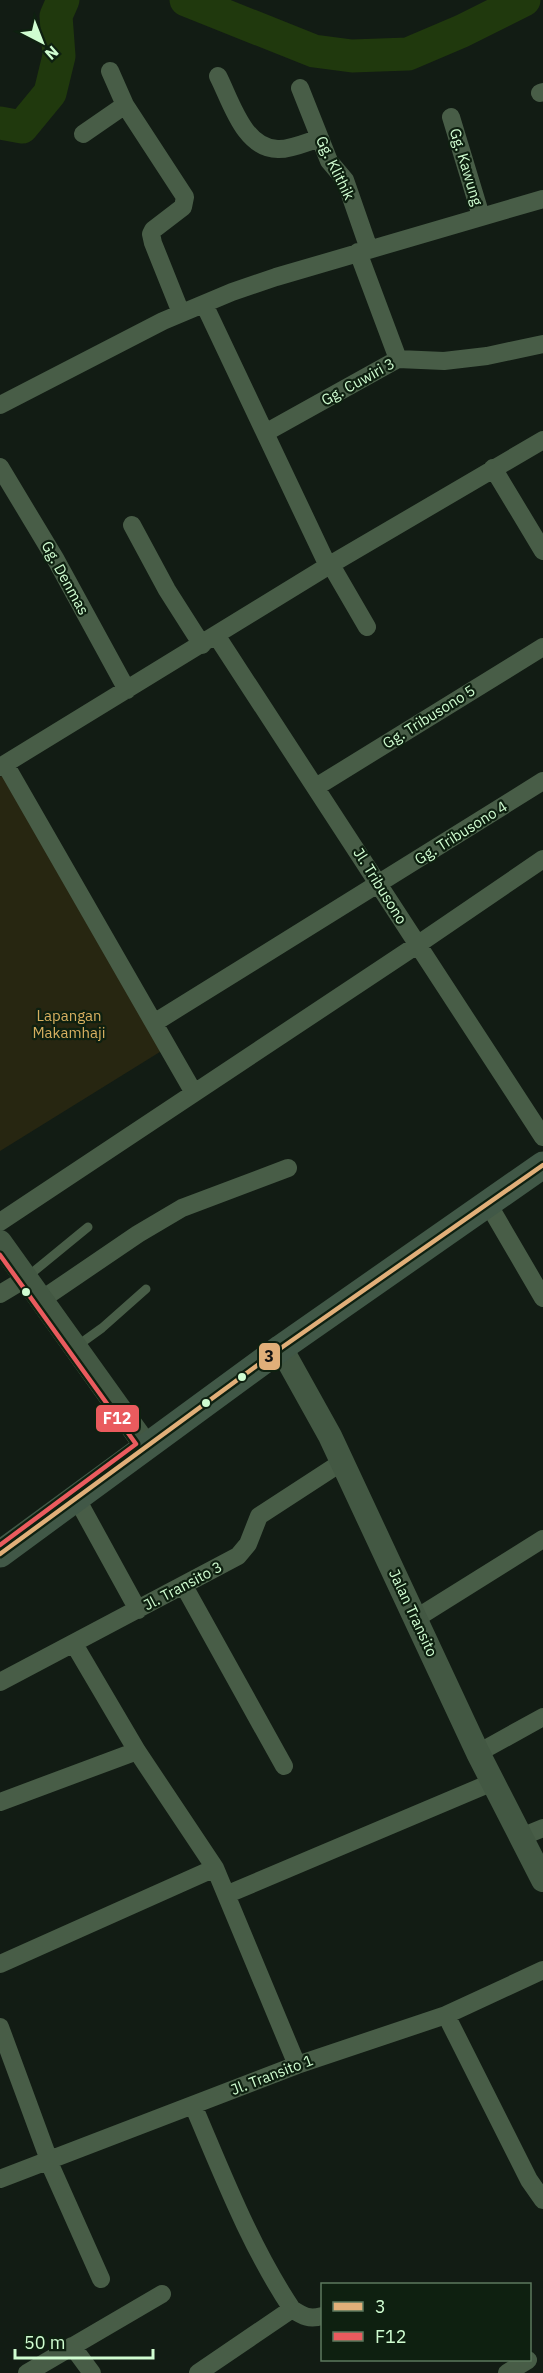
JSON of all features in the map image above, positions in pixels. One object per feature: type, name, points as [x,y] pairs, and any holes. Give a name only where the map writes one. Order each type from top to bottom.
[{"type":"main road","points":[[0,1554],[281,1348],[543,1165]]},
{"type":"main road","points":[[0,1242],[146,1446]]},
{"type":"main road","name":"Jalan Transito","points":[[281,1348],[316,1408],[478,1753],[543,1880]]},
{"type":"street","points":[[110,71],[125,105],[185,197],[183,207],[151,234],[181,313]]},
{"type":"street","points":[[218,76],[243,125],[257,143],[280,149],[320,138]]},
{"type":"street","name":"Gg. Klithik","points":[[300,88],[329,161],[345,180],[363,251],[398,359]]},
{"type":"street","points":[[83,134],[125,105]]},
{"type":"street","name":"Gg. Kawung","points":[[451,117],[481,216]]},
{"type":"street","points":[[0,405],[181,313],[204,304],[276,277],[543,199]]},
{"type":"street","points":[[204,304],[329,566],[367,627]]},
{"type":"street","name":"Gg. Cuwiri 3","points":[[262,426],[398,359],[470,358],[543,344]]},
{"type":"street","points":[[194,1093],[3,761],[127,690],[329,566],[543,440]]},
{"type":"street","name":"Gg. Denmas","points":[[0,467],[56,560],[127,690]]},
{"type":"street","points":[[493,468],[541,544]]},
{"type":"street","name":"Jl. Tribusono","points":[[132,525],[152,565],[316,787],[543,1137]]},
{"type":"street","name":"Gg. Tribusono 5","points":[[316,787],[543,647]]},
{"type":"street","name":"Gg. Tribusono 4","points":[[154,1023],[543,781]]},
{"type":"street","points":[[0,1222],[543,859]]},
{"type":"street","points":[[41,1300],[138,1234],[182,1209],[288,1168]]},
{"type":"street","points":[[487,1202],[543,1298]]},
{"type":"street","points":[[0,1294],[25,1279]]},
{"type":"street","name":"Jl. Transito 3","points":[[0,1682],[238,1556],[248,1544],[259,1516],[342,1462]]},
{"type":"street","points":[[77,1499],[138,1610]]},
{"type":"street","points":[[415,1619],[543,1539]]},
{"type":"street","points":[[183,1586],[284,1766]]},
{"type":"street","points":[[74,1644],[137,1750],[215,1868],[228,1894],[297,2065]]},
{"type":"street","points":[[478,1753],[543,1717]]},
{"type":"street","points":[[0,1802],[137,1750]]},
{"type":"street","points":[[228,1894],[493,1782]]},
{"type":"street","points":[[521,1837],[543,1828]]},
{"type":"street","points":[[0,1964],[215,1868]]},
{"type":"street","name":"Jl. Transito 1","points":[[0,2179],[297,2065],[446,2014],[543,1970]]},
{"type":"street","points":[[446,2014],[529,2180],[543,2200]]},
{"type":"street","points":[[0,2027],[48,2160],[101,2279]]},
{"type":"street","points":[[193,2106],[264,2263],[292,2309],[308,2318],[321,2316]]},
{"type":"street","points":[[27,2373],[162,2294]]},
{"type":"street","points":[[198,2373],[292,2309]]},
{"type":"street","points":[[72,2346],[92,2373]]},
{"type":"street","points":[[507,2373],[526,2361]]},
{"type":"lane","points":[[25,1279],[88,1227]]},
{"type":"lane","points":[[75,1347],[102,1328],[146,1289]]},
{"type":"green space","name":"Lapangan Makamhaji","points":[[4,774],[163,1050],[0,1151],[0,777]]},
{"type":"waterway","points":[[0,123],[22,127],[50,93],[59,56],[56,16],[63,0]]},
{"type":"waterway","points":[[186,0],[314,51],[352,56],[408,54],[462,31],[524,0]]},
{"type":"transit line","name":"3","points":[[0,1554],[281,1348],[543,1165]]},
{"type":"transit line","name":"F12","points":[[0,1255],[136,1444],[0,1545]]}]
